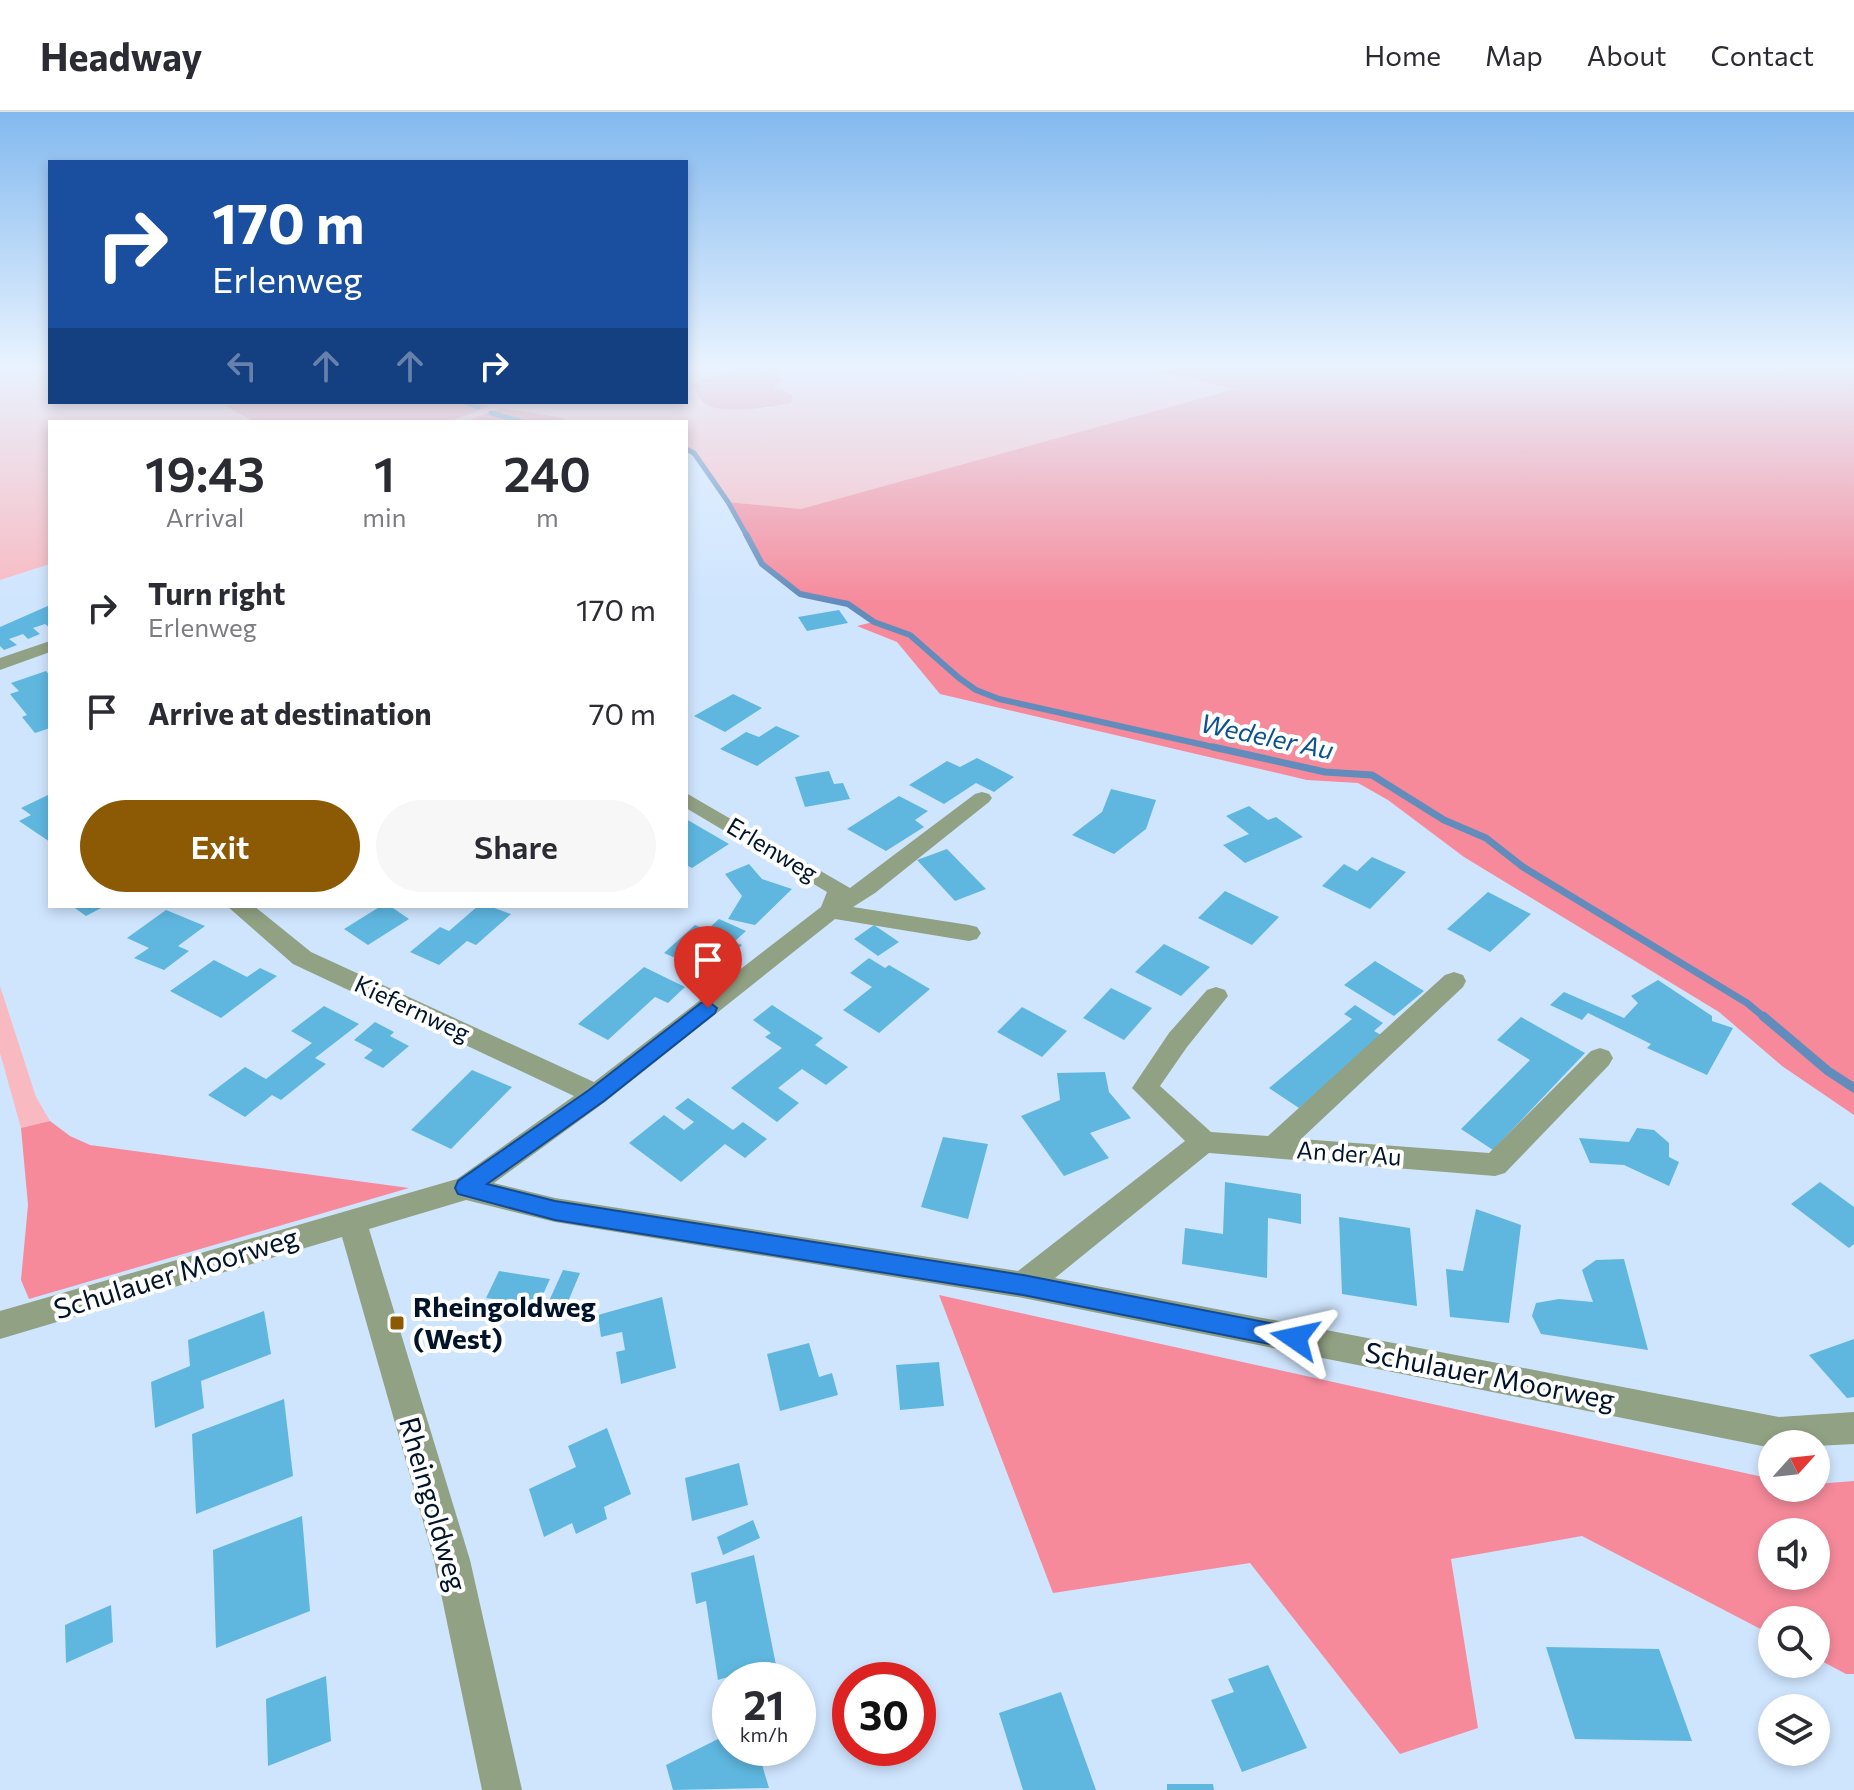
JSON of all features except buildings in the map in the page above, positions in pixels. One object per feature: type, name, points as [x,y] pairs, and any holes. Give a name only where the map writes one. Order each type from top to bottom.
[{"type":"street","points":[[0,664],[48,647]]},
{"type":"street","points":[[831,910],[867,888],[982,798]]},
{"type":"street","name":"Erlenweg","points":[[352,1220],[466,1188],[596,1095],[831,910],[839,889],[688,800]]},
{"type":"street","name":"Kiefernweg","points":[[241,908],[302,958],[596,1095]]},
{"type":"street","name":"Erlenweg","points":[[831,910],[969,933]]},
{"type":"street","points":[[1273,1148],[1454,981]]},
{"type":"street","points":[[1023,1285],[1204,1142],[1145,1088],[1178,1040],[1216,996]]},
{"type":"street","name":"An der Au","points":[[1204,1142],[1495,1165],[1600,1058]]},
{"type":"street","name":"Schulauer Moorweg","points":[[466,1188],[555,1210],[1023,1285],[1779,1433],[1854,1428]]},
{"type":"street","name":"Schulauer Moorweg","points":[[0,1325],[352,1220]]},
{"type":"street","name":"Rheingoldweg","points":[[352,1220],[452,1560],[502,1790]]},
{"type":"shaded area","points":[[0,445],[48,445],[48,565],[0,580]]},
{"type":"shaded area","points":[[688,445],[1032,445],[801,509],[728,502],[694,453],[688,450]]},
{"type":"shaded area","points":[[1031,445],[1854,445],[1854,1115],[1782,1066],[1719,1012],[1464,857],[1388,800],[1358,783],[1307,780],[940,694],[897,642],[857,626],[873,622],[848,607],[811,598],[782,583],[760,559],[728,502],[801,509]]},
{"type":"shaded area","points":[[0,986],[36,1097],[50,1121],[21,1128],[0,1053]]},
{"type":"shaded area","points":[[50,1121],[70,1136],[90,1145],[409,1188],[29,1299],[21,1280],[28,1205],[21,1128]]},
{"type":"shaded area","points":[[939,1295],[1758,1476],[1758,1502],[1830,1502],[1830,1483],[1854,1481],[1854,1674],[1846,1674],[1830,1665],[1830,1606],[1758,1606],[1758,1628],[1582,1536],[1451,1559],[1478,1728],[1400,1754],[1250,1563],[1053,1593]]},
{"type":"waterway","name":"Wedeler Au","points":[[688,450],[694,453],[728,502],[747,536]]},
{"type":"waterway","name":"Wedeler Au","points":[[746,534],[762,564],[800,594],[848,604],[874,622],[910,635],[976,690],[999,699],[1222,749]]},
{"type":"waterway","name":"Wedeler Au","points":[[1213,747],[1325,772],[1372,775],[1444,820],[1486,838],[1523,867],[1747,1003],[1765,1018]]},
{"type":"waterway","name":"Wedeler Au","points":[[1763,1016],[1828,1071],[1854,1088]]},
{"type":"place","name":"Rheingoldweg (West)","points":[[397,1323]]},
{"type":"route","points":[[708,1008],[596,1095],[466,1188],[555,1210],[1023,1285],[1295,1338]]}]
